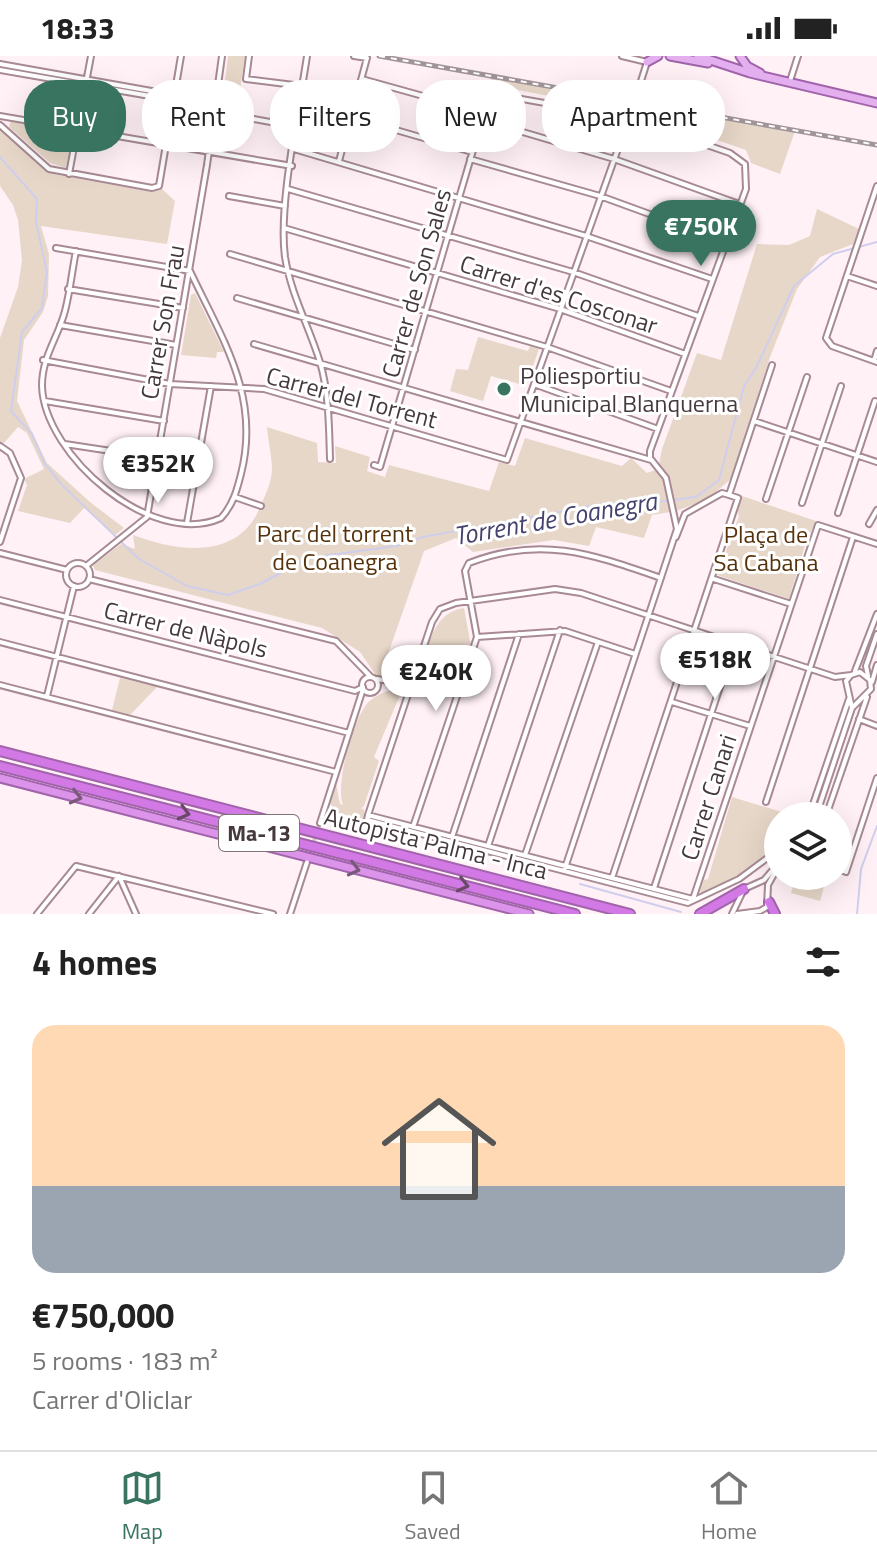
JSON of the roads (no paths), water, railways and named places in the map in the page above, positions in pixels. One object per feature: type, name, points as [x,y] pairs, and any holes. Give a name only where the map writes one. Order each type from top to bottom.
[{"type":"highway","name":"Autopista Palma - Inca","points":[[0,751],[630,914]]},
{"type":"highway","name":"Autopista Palma - Inca","points":[[0,766],[575,914]]},
{"type":"highway","points":[[0,778],[529,914]]},
{"type":"highway","points":[[700,914],[743,893]]},
{"type":"highway","points":[[768,898],[775,914]]},
{"type":"highway","points":[[518,899],[553,914]]},
{"type":"main road","points":[[647,58],[658,56]]},
{"type":"main road","points":[[670,56],[728,62],[741,58],[762,74]]},
{"type":"main road","points":[[698,56],[877,103]]},
{"type":"street","points":[[86,80],[91,56]]},
{"type":"street","points":[[177,80],[181,56]]},
{"type":"street","name":"Carrer Son Frau","points":[[219,80],[222,56]]},
{"type":"street","points":[[249,56],[246,79],[270,82]]},
{"type":"street","points":[[303,80],[307,56]]},
{"type":"street","points":[[354,56],[367,58],[362,79],[416,94]]},
{"type":"street","points":[[622,56],[647,58],[641,80]]},
{"type":"street","points":[[790,81],[798,56]]},
{"type":"street","points":[[0,67],[75,80]]},
{"type":"street","points":[[0,116],[24,120]]},
{"type":"street","points":[[0,125],[49,169],[152,188],[159,186],[165,152]]},
{"type":"street","points":[[526,133],[614,159],[739,204]]},
{"type":"street","points":[[69,174],[73,152]]},
{"type":"street","points":[[209,152],[292,166]]},
{"type":"street","name":"Carrer Son Frau","points":[[147,517],[209,152]]},
{"type":"street","points":[[294,152],[284,228],[287,271],[321,364],[328,405],[330,459]]},
{"type":"street","points":[[305,152],[586,236],[712,279]]},
{"type":"street","points":[[339,161],[341,152]]},
{"type":"street","name":"Carrer de Son Sales","points":[[374,465],[380,467],[393,426],[472,152]]},
{"type":"street","points":[[520,422],[617,152]]},
{"type":"street","points":[[565,868],[674,539],[675,513],[670,493],[665,475],[653,461],[650,452],[748,182],[745,164],[737,156],[725,152]]},
{"type":"street","points":[[470,159],[600,196],[726,242]]},
{"type":"street","points":[[877,186],[826,338],[832,346],[876,361],[877,351]]},
{"type":"street","points":[[288,189],[573,272],[698,316]]},
{"type":"street","points":[[229,196],[286,206]]},
{"type":"street","name":"Carrer d'es Cosconar","points":[[284,228],[560,309],[685,354]]},
{"type":"street","points":[[56,248],[76,251],[190,271],[243,388],[247,437],[235,497],[221,518],[203,524],[147,517],[95,478],[64,444],[53,426],[45,401],[43,360],[60,325],[76,251]]},
{"type":"street","points":[[230,254],[547,347],[671,391]]},
{"type":"street","points":[[847,276],[877,286]]},
{"type":"street","points":[[68,289],[183,308]]},
{"type":"street","points":[[237,298],[415,350]]},
{"type":"street","points":[[60,325],[176,346]]},
{"type":"street","points":[[254,344],[653,461]]},
{"type":"street","name":"Carrer del Torrent","points":[[43,360],[170,384],[264,389],[328,405],[507,460],[520,422]]},
{"type":"street","points":[[729,495],[772,365]]},
{"type":"street","points":[[766,499],[807,377]]},
{"type":"street","points":[[534,384],[658,429]]},
{"type":"street","points":[[187,523],[211,386]]},
{"type":"street","points":[[802,503],[841,386]]},
{"type":"street","points":[[45,401],[164,421]]},
{"type":"street","points":[[838,513],[875,401]]},
{"type":"street","points":[[754,421],[877,462]]},
{"type":"street","points":[[64,444],[157,458]]},
{"type":"street","points":[[0,446],[10,453],[21,478],[0,542]]},
{"type":"street","points":[[612,878],[738,498],[722,493],[685,514],[679,536],[674,539]]},
{"type":"street","points":[[235,497],[261,506]]},
{"type":"street","points":[[869,524],[877,510]]},
{"type":"street","points":[[86,566],[147,517]]},
{"type":"street","name":"Carrer Canari","points":[[693,899],[818,525],[853,537]]},
{"type":"street","points":[[766,802],[853,537],[877,544]]},
{"type":"street","points":[[413,827],[477,637],[465,571],[469,563],[531,549],[566,548],[661,578]]},
{"type":"street","points":[[0,553],[67,570]]},
{"type":"street","points":[[67,570],[75,563],[86,566]]},
{"type":"street","points":[[86,566],[89,579]]},
{"type":"street","points":[[67,570],[68,581],[74,586]]},
{"type":"street","points":[[713,578],[791,604]]},
{"type":"street","points":[[74,586],[85,584],[89,579]]},
{"type":"street","points":[[89,579],[336,641],[373,678],[411,685]]},
{"type":"street","points":[[46,697],[74,586]]},
{"type":"street","points":[[764,860],[709,896],[693,899],[367,820],[432,622],[440,609],[471,601],[555,589],[581,593],[835,677],[860,672],[866,666],[877,634]]},
{"type":"street","name":"Carrer de Nàpols","points":[[0,600],[355,691],[363,686],[374,692]]},
{"type":"street","points":[[852,708],[846,681],[862,661],[877,614]]},
{"type":"street","points":[[477,637],[560,630],[635,654]]},
{"type":"street","points":[[488,846],[560,630]]},
{"type":"street","points":[[452,837],[519,634]]},
{"type":"street","points":[[0,642],[349,733]]},
{"type":"street","points":[[525,855],[598,642]]},
{"type":"street","points":[[654,888],[734,644]]},
{"type":"street","points":[[320,823],[359,705],[363,686],[360,665]]},
{"type":"street","points":[[831,802],[877,665]]},
{"type":"street","points":[[866,666],[871,684]]},
{"type":"street","points":[[860,672],[868,676]]},
{"type":"street","points":[[835,677],[848,694],[862,698]]},
{"type":"street","points":[[363,686],[373,678]]},
{"type":"street","points":[[373,678],[374,692]]},
{"type":"street","points":[[359,705],[390,683]]},
{"type":"street","points":[[0,685],[336,772]]},
{"type":"street","points":[[821,802],[852,708],[869,693]]},
{"type":"street","points":[[813,802],[848,694]]},
{"type":"street","points":[[671,702],[750,726]]},
{"type":"street","points":[[859,719],[877,726]]},
{"type":"street","points":[[852,854],[877,778]]},
{"type":"street","points":[[368,815],[525,855],[688,903],[693,899]]},
{"type":"street","points":[[290,914],[307,862]]},
{"type":"street","points":[[37,914],[76,866],[273,914]]},
{"type":"street","points":[[89,914],[119,876]]},
{"type":"street","points":[[119,876],[136,914]]},
{"type":"street","points":[[735,914],[743,893],[764,880]]},
{"type":"street","points":[[754,884],[763,886],[768,898]]},
{"type":"street","points":[[735,914],[762,910],[768,890]]},
{"type":"street","points":[[743,893],[752,911]]},
{"type":"waterway","name":"Torrent de Coanegra","points":[[0,157],[37,199],[36,222],[47,272],[42,308],[22,332],[11,411],[32,434],[45,464],[62,485],[139,559],[187,586],[228,595],[260,584],[308,558],[396,546],[423,537],[607,503],[642,504],[696,497],[719,480],[744,386],[756,368],[794,286],[833,254],[877,242]]},
{"type":"waterway","points":[[857,914],[861,869],[877,826]]},
{"type":"waterway","points":[[580,884],[681,912]]},
{"type":"tunnel","points":[[308,859],[320,823]]},
{"type":"railway","points":[[379,56],[877,145]]},
{"type":"place","name":"Poliesportiu Municipal Blanquerna","points":[[504,389]]},
{"type":"park label","name":"Parc del torrent de Coanegra","points":[[335,547]]},
{"type":"park label","name":"Plaça de Sa Cabana","points":[[766,548]]}]
